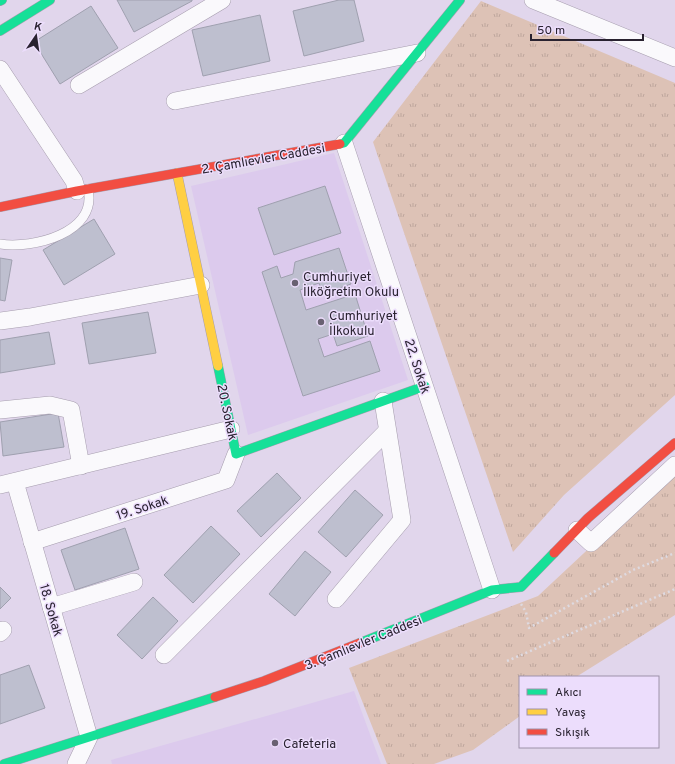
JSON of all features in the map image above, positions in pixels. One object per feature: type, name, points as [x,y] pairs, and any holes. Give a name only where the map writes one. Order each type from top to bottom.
[{"type":"street","points":[[0,32],[50,0]]},
{"type":"street","points":[[79,85],[222,0]]},
{"type":"street","points":[[344,143],[460,0]]},
{"type":"street","points":[[533,0],[675,58]]},
{"type":"street","points":[[175,101],[417,53]]},
{"type":"street","points":[[0,69],[74,181],[82,190]]},
{"type":"street","name":"2. Çamlıevler Caddesi","points":[[0,207],[82,190],[344,143]]},
{"type":"street","name":"22. Sokak","points":[[344,143],[492,590]]},
{"type":"street","name":"20. Sokak","points":[[177,173],[202,285],[236,454],[425,386]]},
{"type":"street","points":[[0,321],[30,317],[202,285]]},
{"type":"street","points":[[336,599],[402,520],[383,401]]},
{"type":"street","points":[[0,410],[50,405],[71,410],[81,466]]},
{"type":"street","points":[[5,485],[231,429]]},
{"type":"street","points":[[164,655],[387,431]]},
{"type":"street","name":"19. Sokak","points":[[32,542],[226,480],[236,454]]},
{"type":"street","points":[[577,530],[591,543],[672,456]]},
{"type":"street","name":"18. Sokak","points":[[5,485],[32,542],[89,737]]},
{"type":"street","name":"3. Çamlıevler Caddesi","points":[[4,764],[264,681],[492,590],[521,587],[577,530]]},
{"type":"street","points":[[51,607],[134,582]]},
{"type":"street","points":[[76,764],[89,737]]},
{"type":"lane","points":[[0,244],[27,245],[39,242],[69,230],[86,214],[90,203],[82,190]]},
{"type":"path","points":[[512,588],[526,612],[529,628],[633,570],[675,553]]},
{"type":"path","points":[[507,661],[675,589]]},
{"type":"shaded area","name":"Cumhuriyet İlköğretim Okulu","points":[[334,153],[408,380],[248,435],[191,186]]},
{"type":"shaded area","points":[[354,691],[381,764],[112,764],[111,760]]},
{"type":"green space","points":[[481,1],[675,83],[675,395],[564,495],[513,552],[373,142]]},
{"type":"green space","points":[[675,468],[675,615],[578,676],[519,676],[519,717],[473,750],[434,764],[387,764],[349,668],[538,596]]},
{"type":"building","points":[[117,0],[192,0],[192,1],[134,32]]},
{"type":"building","points":[[339,0],[354,0],[364,41],[304,56],[293,11]]},
{"type":"building","points":[[91,6],[118,48],[60,84],[34,42]]},
{"type":"building","points":[[260,15],[270,61],[203,76],[192,30]]},
{"type":"building","points":[[325,186],[341,233],[274,255],[258,208]]},
{"type":"building","points":[[94,219],[115,254],[64,285],[43,250]]},
{"type":"building","name":"Cumhuriyet İlkokulu","points":[[339,248],[351,284],[322,294],[319,283],[300,290],[306,310],[355,294],[368,336],[337,346],[333,334],[318,339],[324,357],[370,341],[380,371],[303,396],[262,272],[277,266],[281,278],[293,274],[295,262]]},
{"type":"building","points":[[0,258],[12,260],[5,301],[0,300]]},
{"type":"building","points":[[148,312],[156,353],[89,364],[82,323]]},
{"type":"building","points":[[49,332],[55,364],[0,373],[0,340]]},
{"type":"building","points":[[58,413],[64,447],[3,456],[0,422]]},
{"type":"building","points":[[277,473],[301,498],[261,537],[237,511]]},
{"type":"building","points":[[355,490],[383,515],[346,557],[318,532]]},
{"type":"building","points":[[211,526],[240,554],[193,603],[164,575]]},
{"type":"building","points":[[125,528],[139,569],[75,590],[61,550]]},
{"type":"building","points":[[305,551],[331,572],[295,616],[269,594]]},
{"type":"building","points":[[0,587],[11,598],[0,609]]},
{"type":"building","points":[[153,597],[178,621],[142,659],[117,635]]},
{"type":"building","points":[[29,665],[45,708],[0,724],[0,675]]},
{"type":"traffic: fast","points":[[0,31],[50,0]]},
{"type":"traffic: fast","points":[[340,144],[344,143],[460,0]]},
{"type":"traffic: fast","points":[[218,366],[236,454],[425,386]]},
{"type":"traffic: fast","points":[[360,643],[492,590],[521,587],[554,553]]},
{"type":"traffic: fast","points":[[4,764],[215,697]]},
{"type":"traffic: slow","points":[[177,173],[218,366]]},
{"type":"traffic: jam","points":[[0,207],[77,191],[340,144]]},
{"type":"traffic: jam","points":[[554,553],[588,518],[675,443]]},
{"type":"traffic: jam","points":[[215,697],[264,681],[360,643]]},
{"type":"place","name":"Cumhuriyet İlköğretim Okulu","points":[[295,283]]},
{"type":"place","name":"Cumhuriyet İlkokulu","points":[[321,322]]},
{"type":"place","name":"Cafeteria","points":[[275,743]]}]
